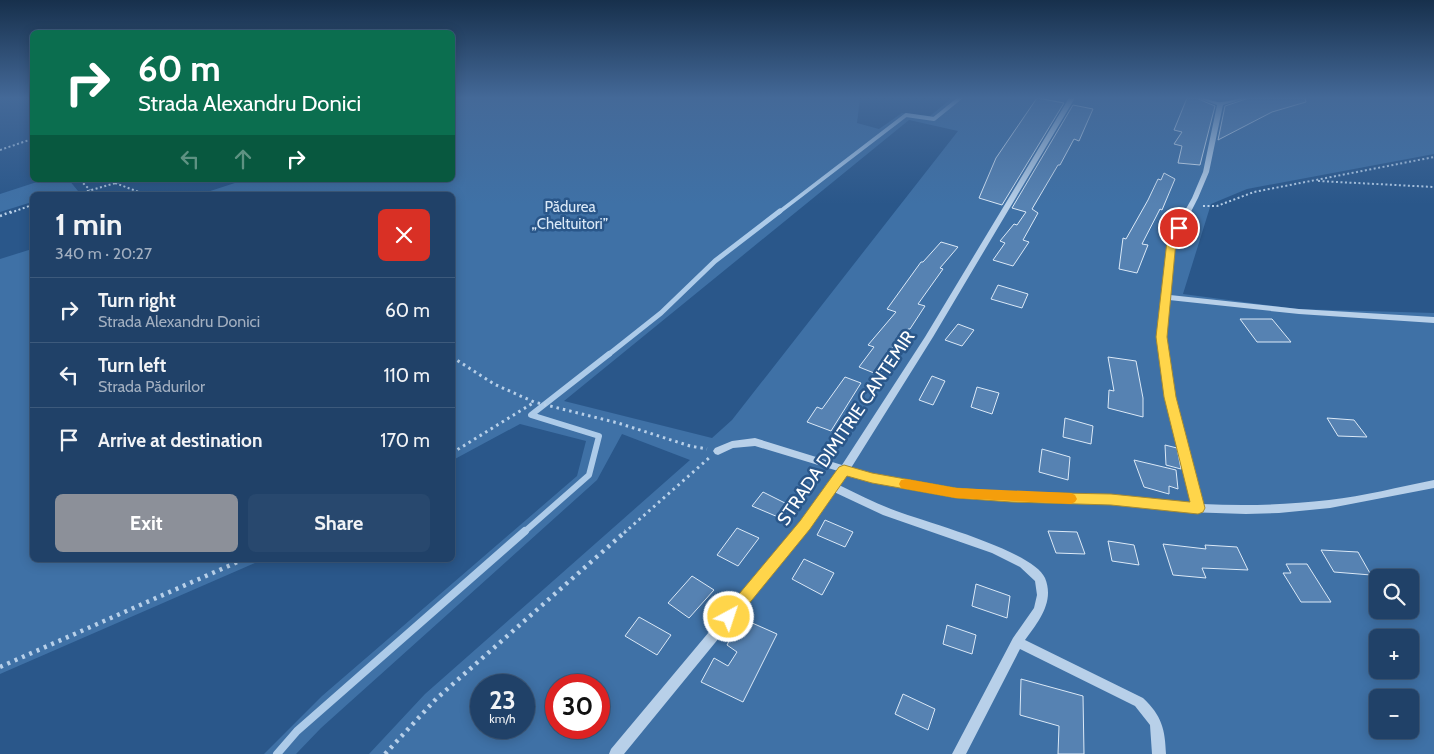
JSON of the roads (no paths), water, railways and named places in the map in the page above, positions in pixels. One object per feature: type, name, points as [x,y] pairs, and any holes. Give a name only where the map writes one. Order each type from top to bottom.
[{"type":"street","name":"STRADA DIMITRIE CANTEMIR","points":[[616,754],[805,525],[844,470],[929,337],[1051,133]]},
{"type":"street","points":[[1198,508],[1170,397],[1161,337],[1164,297],[1172,241],[1193,203],[1206,172],[1214,133]]},
{"type":"street","points":[[1164,297],[1334,316],[1434,320]]},
{"type":"street","points":[[718,451],[732,444],[756,442],[872,478],[956,493],[1020,498],[1111,500],[1198,508],[1280,509],[1330,504],[1434,484]]},
{"type":"street","points":[[831,486],[887,512],[996,550],[1024,564],[1040,579],[1043,595],[1039,610],[1017,642],[959,754]]},
{"type":"street","points":[[1017,642],[1139,702],[1153,716],[1158,730],[1159,754]]},
{"type":"waterway","points":[[778,213],[882,133]]},
{"type":"waterway","points":[[608,355],[661,313],[715,261],[780,211]]},
{"type":"waterway","points":[[523,533],[589,475],[599,436],[531,415],[609,354]]},
{"type":"waterway","points":[[277,754],[297,731],[525,531]]},
{"type":"park label","name":"Pădurea „Cheltuitori”","points":[[570,216]]}]
